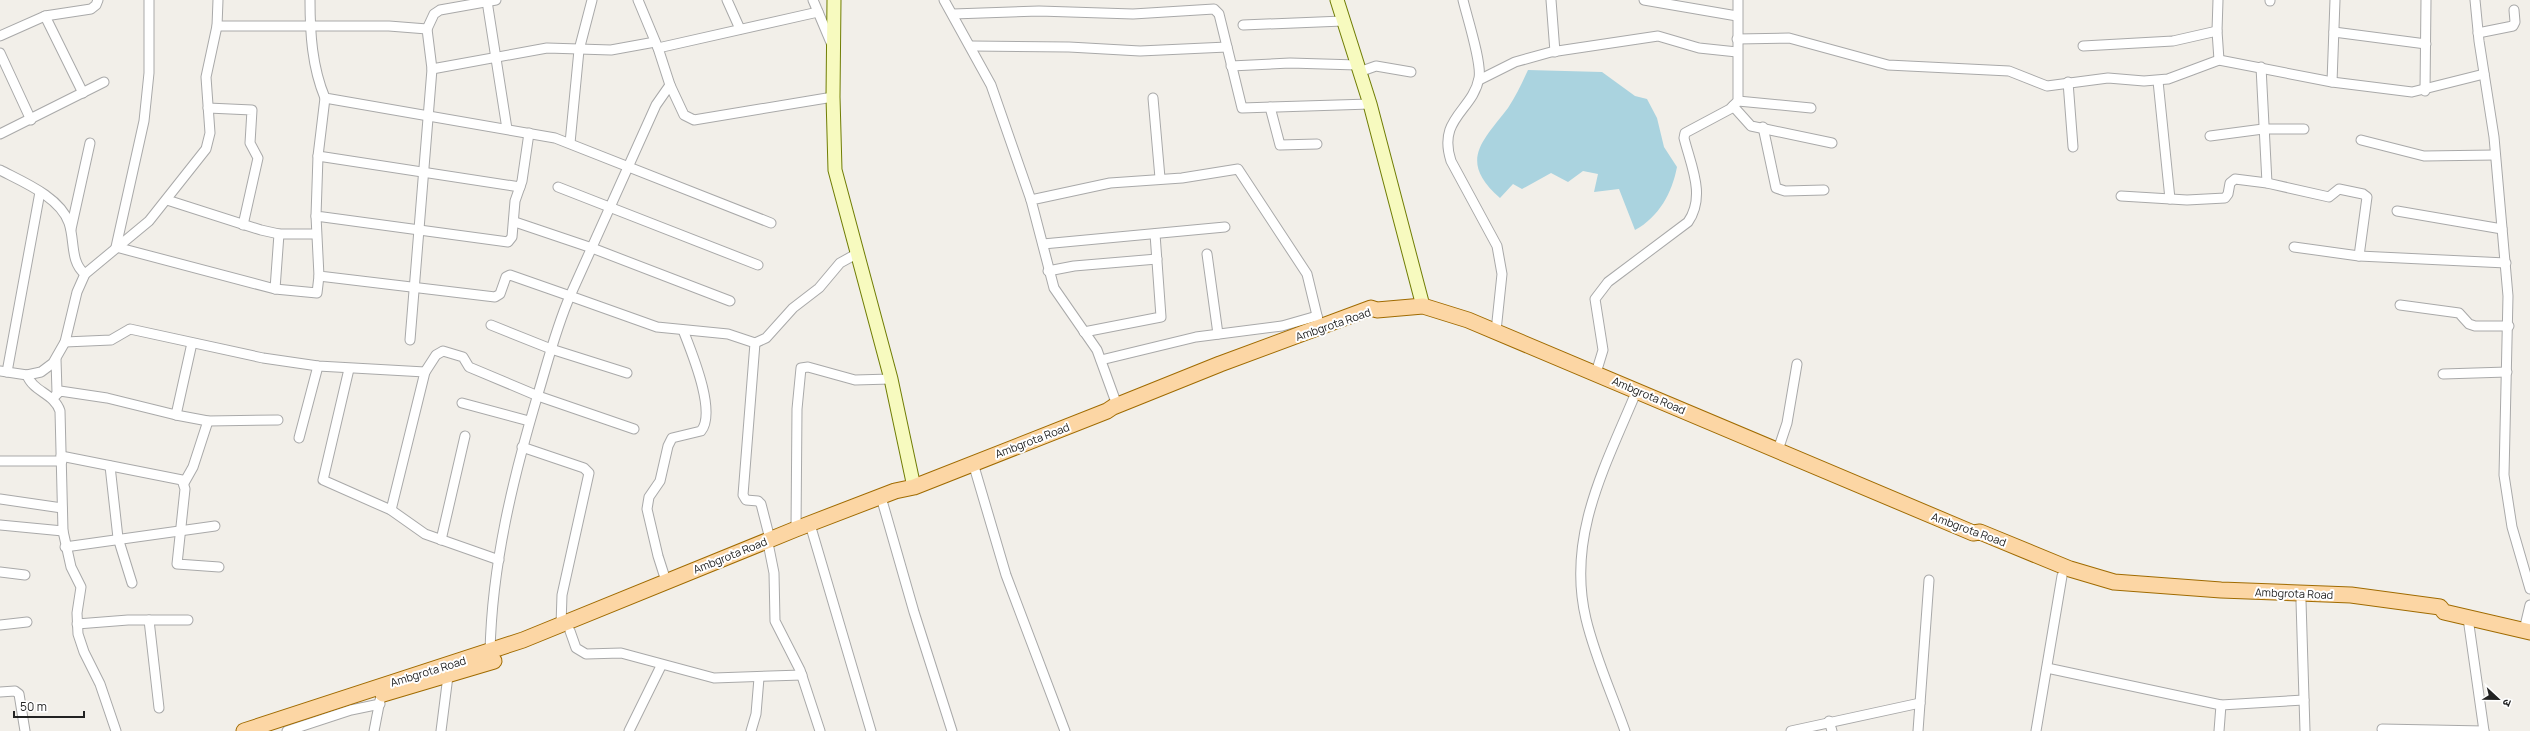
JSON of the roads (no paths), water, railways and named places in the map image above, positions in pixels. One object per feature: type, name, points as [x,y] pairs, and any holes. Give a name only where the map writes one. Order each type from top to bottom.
[{"type":"main road","name":"Ambgrota Road","points":[[244,731],[565,628],[666,581],[770,543],[796,529],[895,491],[909,488],[1115,407],[1319,322],[1371,308],[1377,310],[1423,306],[1496,331],[1973,533],[1980,532],[2074,571],[2114,582],[2357,595],[2440,607],[2444,612],[2527,631]]},
{"type":"main road","points":[[1115,407],[1115,412],[1137,405],[1327,335],[1377,310]]},
{"type":"main road","points":[[271,731],[381,699],[501,658],[565,628],[770,543],[812,531],[883,504],[901,496],[909,488]]},
{"type":"main road","points":[[1973,533],[1977,539],[2062,576],[2101,588],[2186,596],[2353,605],[2438,615],[2444,612]]},
{"type":"street","points":[[0,36],[45,16],[91,9],[96,5],[98,0]]},
{"type":"street","points":[[116,247],[144,121],[149,73],[149,0]]},
{"type":"street","points":[[40,192],[4,371],[27,375],[46,369],[56,360],[65,342],[77,292],[85,274],[149,221],[206,149],[210,133],[206,69],[217,26],[218,0]]},
{"type":"street","points":[[116,247],[276,289],[317,293],[319,276],[316,234],[318,156],[325,98],[316,72],[310,28],[310,0]]},
{"type":"street","points":[[570,142],[579,50],[592,0]]},
{"type":"street","points":[[638,0],[657,45],[670,85],[684,115],[694,120],[833,97]]},
{"type":"street","points":[[727,0],[740,29]]},
{"type":"street","points":[[813,0],[834,49]]},
{"type":"street","points":[[834,0],[833,97],[835,170],[891,379],[909,488]]},
{"type":"street","points":[[944,0],[972,46],[991,85],[1032,200],[1048,271],[1058,296],[1094,344],[1101,360],[1115,407]]},
{"type":"street","points":[[1337,0],[1370,104],[1423,306]]},
{"type":"street","points":[[1463,0],[1479,71],[1479,80],[1473,93],[1451,125],[1448,148],[1451,161],[1497,246],[1502,274],[1496,331]]},
{"type":"street","points":[[1551,0],[1555,52]]},
{"type":"street","points":[[1644,0],[1737,16]]},
{"type":"street","points":[[1738,0],[1735,104],[1747,123],[1785,131],[1803,138],[1832,143]]},
{"type":"street","points":[[2218,0],[2217,31],[2219,60]]},
{"type":"street","points":[[2332,82],[2335,0]]},
{"type":"street","points":[[2425,91],[2426,0]]},
{"type":"street","points":[[2476,0],[2478,33],[2484,74],[2491,106],[2506,263],[2509,326],[2506,372],[2504,475],[2512,527],[2530,589]]},
{"type":"street","points":[[410,340],[423,173],[430,116],[432,69],[427,29],[437,11],[491,1],[496,58],[508,129]]},
{"type":"street","points":[[953,14],[1039,11],[1133,14],[1214,9],[1219,14],[1242,108],[1370,104]]},
{"type":"street","points":[[2478,33],[2513,26],[2515,22],[2514,10]]},
{"type":"street","points":[[432,69],[547,48],[611,50],[657,45],[818,12]]},
{"type":"street","points":[[45,16],[83,93]]},
{"type":"street","points":[[1243,26],[1343,21]]},
{"type":"street","points":[[217,26],[310,28],[389,26],[427,29]]},
{"type":"street","points":[[2083,46],[2173,41],[2217,31]]},
{"type":"street","points":[[2334,32],[2426,44]]},
{"type":"street","points":[[1479,80],[1515,62],[1555,52],[1658,36],[1699,48],[1737,52]]},
{"type":"street","points":[[1737,38],[1780,37],[1888,65],[1999,70],[2021,75],[2047,86],[2068,82],[2108,78],[2158,81],[2186,74],[2219,60],[2332,82],[2398,91],[2425,91],[2484,74]]},
{"type":"street","points":[[972,46],[1069,47],[1140,51],[1227,47]]},
{"type":"street","points":[[0,53],[31,120]]},
{"type":"street","points":[[1231,66],[1290,63],[1358,69],[1376,66],[1411,72]]},
{"type":"street","points":[[2261,67],[2263,129],[2267,183]]},
{"type":"street","points":[[2158,81],[2170,199]]},
{"type":"street","points":[[0,134],[31,120],[104,82]]},
{"type":"street","points":[[2068,82],[2073,147]]},
{"type":"street","points":[[490,652],[490,616],[508,506],[529,421],[538,396],[551,348],[570,296],[610,207],[659,99],[670,85]]},
{"type":"street","points":[[325,98],[508,129],[570,142],[628,168],[771,223]]},
{"type":"street","points":[[1153,98],[1160,178]]},
{"type":"street","points":[[1596,373],[1603,350],[1595,299],[1608,282],[1688,222],[1694,214],[1698,195],[1684,138],[1685,133],[1735,104],[1811,108]]},
{"type":"street","points":[[1270,107],[1280,145],[1317,144]]},
{"type":"street","points":[[208,108],[252,110],[250,143],[258,158],[243,225]]},
{"type":"street","points":[[1763,127],[1776,188],[1785,191],[1824,190]]},
{"type":"street","points":[[2210,136],[2263,129],[2304,129]]},
{"type":"street","points":[[316,216],[504,243],[511,240],[515,222],[515,201],[520,187],[528,133]]},
{"type":"street","points":[[2361,140],[2424,156],[2496,155]]},
{"type":"street","points":[[71,230],[90,143]]},
{"type":"street","points":[[318,156],[520,187]]},
{"type":"street","points":[[1032,200],[1103,185],[1160,178],[1182,178],[1236,169],[1240,170],[1308,274],[1319,322],[1218,334],[1101,360]]},
{"type":"street","points":[[0,170],[40,192],[64,214],[71,230],[77,266],[85,274]]},
{"type":"street","points":[[2121,196],[2205,201],[2225,198],[2228,194],[2230,183],[2235,179],[2267,183],[2330,197],[2339,189],[2366,196],[2359,256]]},
{"type":"street","points":[[558,187],[758,265]]},
{"type":"street","points":[[167,200],[243,225],[279,234],[316,234]]},
{"type":"street","points":[[2397,211],[2502,229]]},
{"type":"street","points":[[515,222],[592,248],[730,301]]},
{"type":"street","points":[[1043,244],[1225,226]]},
{"type":"street","points":[[276,289],[279,234]]},
{"type":"street","points":[[1084,332],[1161,317],[1155,234]]},
{"type":"street","points":[[2294,247],[2359,256],[2506,263]]},
{"type":"street","points":[[319,276],[413,286],[495,297],[500,294],[506,277],[510,275],[657,327],[728,334],[756,343],[766,338],[793,308],[819,288],[840,263],[858,253]]},
{"type":"street","points":[[1207,254],[1218,334]]},
{"type":"street","points":[[1048,271],[1074,266],[1157,259]]},
{"type":"street","points":[[2400,305],[2459,313],[2469,324],[2475,326],[2509,326]]},
{"type":"street","points":[[491,325],[551,348],[627,373]]},
{"type":"street","points":[[65,342],[111,340],[130,328],[263,358],[349,369],[426,372]]},
{"type":"street","points":[[666,581],[651,530],[648,500],[660,481],[668,446],[672,438],[701,431],[706,417],[699,374],[683,330]]},
{"type":"street","points":[[176,415],[192,343]]},
{"type":"street","points":[[756,343],[743,495],[746,500],[758,501],[761,504],[770,543],[774,573],[775,621],[802,675],[820,731]]},
{"type":"street","points":[[391,510],[426,372],[438,352],[443,351],[463,357],[469,367],[538,396],[634,429]]},
{"type":"street","points":[[56,360],[55,395],[60,411],[63,531],[65,547],[71,567],[81,587],[77,624],[81,645],[100,684],[116,731]]},
{"type":"street","points":[[1778,450],[1788,416],[1798,364]]},
{"type":"street","points":[[299,438],[318,366]]},
{"type":"street","points":[[796,529],[797,409],[801,368],[808,367],[855,380],[891,379]]},
{"type":"street","points":[[349,369],[322,478],[391,510],[414,528],[441,540],[498,560]]},
{"type":"street","points":[[2444,374],[2506,372]]},
{"type":"street","points":[[27,375],[33,386],[55,395],[107,398],[176,415],[208,421],[278,420]]},
{"type":"street","points":[[1625,731],[1586,620],[1580,586],[1580,550],[1587,516],[1637,390]]},
{"type":"street","points":[[462,404],[529,421]]},
{"type":"street","points":[[208,421],[193,467],[184,482],[178,565],[219,567]]},
{"type":"street","points":[[441,540],[465,436]]},
{"type":"street","points":[[522,447],[584,468],[589,473],[562,595],[565,628],[576,648],[583,653],[621,653],[661,666],[714,678],[759,678],[802,675]]},
{"type":"street","points":[[0,461],[62,459],[179,479],[184,482]]},
{"type":"street","points":[[973,463],[1006,575],[1065,731]]},
{"type":"street","points":[[110,466],[118,538],[132,583]]},
{"type":"street","points":[[0,499],[62,508]]},
{"type":"street","points":[[883,504],[914,612],[952,731]]},
{"type":"street","points":[[0,525],[63,531]]},
{"type":"street","points":[[65,547],[180,529],[215,526]]},
{"type":"street","points":[[812,531],[872,731]]},
{"type":"street","points":[[0,572],[25,575]]},
{"type":"street","points":[[2036,731],[2062,576]]},
{"type":"street","points":[[1918,731],[1929,580]]},
{"type":"street","points":[[2301,601],[2305,731]]},
{"type":"street","points":[[2527,631],[2530,605]]},
{"type":"street","points":[[2382,729],[2484,731],[2468,618]]},
{"type":"street","points":[[77,624],[149,620],[188,620]]},
{"type":"street","points":[[149,620],[159,708]]},
{"type":"street","points":[[0,625],[26,622]]},
{"type":"street","points":[[628,731],[661,666]]},
{"type":"street","points":[[2047,668],[2221,705],[2304,700]]},
{"type":"street","points":[[441,731],[448,676]]},
{"type":"street","points":[[751,731],[756,714],[759,678]]},
{"type":"street","points":[[0,692],[15,691],[19,694],[25,731]]},
{"type":"street","points":[[287,731],[381,699]]},
{"type":"street","points":[[374,731],[381,699]]},
{"type":"street","points":[[1792,731],[1829,721],[1920,703]]},
{"type":"street","points":[[2219,731],[2221,705]]},
{"type":"street","points":[[1829,721],[1832,731]]},
{"type":"water","points":[[1528,70],[1602,72],[1635,96],[1647,99],[1657,118],[1664,147],[1677,167],[1668,195],[1658,211],[1643,225],[1635,230],[1619,189],[1594,192],[1598,174],[1583,171],[1568,182],[1551,173],[1522,189],[1513,184],[1500,198],[1487,185],[1480,173],[1477,162],[1478,152],[1490,131],[1508,108]]}]
